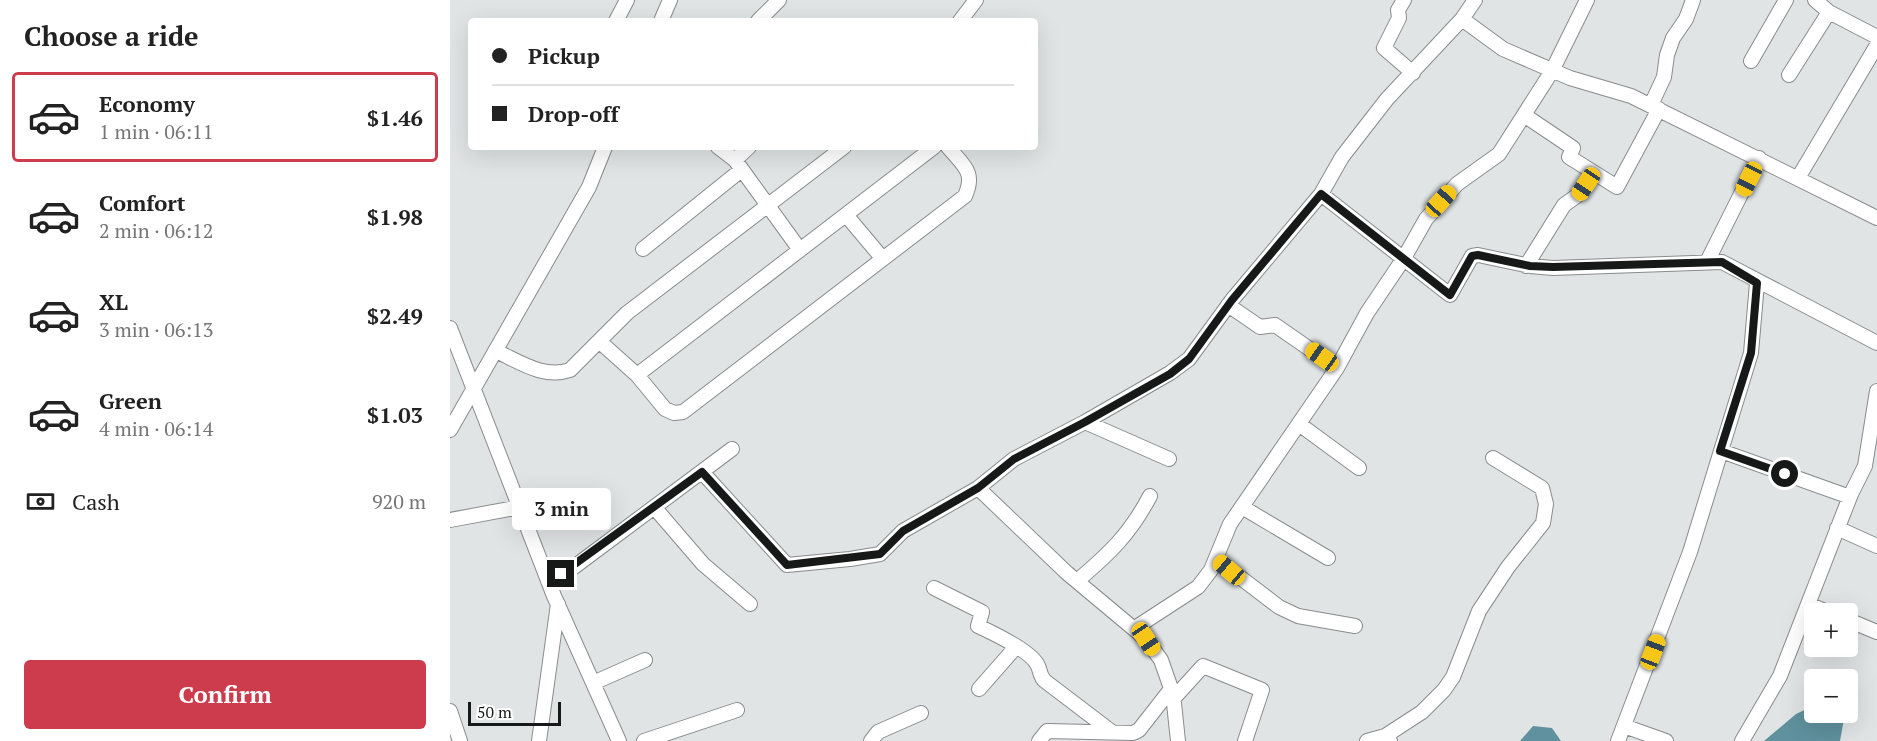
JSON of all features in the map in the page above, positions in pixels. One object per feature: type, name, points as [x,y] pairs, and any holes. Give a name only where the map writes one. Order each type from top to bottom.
[{"type":"street","points":[[618,18],[627,0]]},
{"type":"street","points":[[662,18],[670,0]]},
{"type":"street","points":[[761,18],[780,0]]},
{"type":"street","points":[[962,18],[976,0]]},
{"type":"street","points":[[1404,0],[1398,10],[1399,18],[1384,48],[1413,73]]},
{"type":"street","points":[[702,472],[787,565],[880,554],[914,523],[934,515],[978,488],[1014,459],[1170,374],[1189,359],[1228,305],[1321,194],[1342,157],[1387,99],[1462,19],[1475,0]]},
{"type":"street","points":[[1135,628],[1198,587],[1216,559],[1230,524],[1337,368],[1367,313],[1404,258],[1426,219],[1457,184],[1499,154],[1552,71],[1587,0]]},
{"type":"street","points":[[1524,115],[1573,148],[1569,157],[1617,187],[1655,107],[1664,77],[1667,54],[1673,38],[1686,19],[1693,0]]},
{"type":"street","points":[[1751,61],[1786,0]]},
{"type":"street","points":[[1815,0],[1829,12],[1877,37]]},
{"type":"street","points":[[1789,75],[1829,12]]},
{"type":"street","points":[[1462,19],[1503,49],[1552,71],[1631,96],[1877,218]]},
{"type":"street","points":[[1798,178],[1877,45]]},
{"type":"street","points":[[450,430],[589,187],[604,150]]},
{"type":"street","points":[[721,150],[737,166],[800,250]]},
{"type":"street","points":[[643,249],[737,166],[747,150]]},
{"type":"street","points":[[496,351],[547,373],[557,374],[570,370],[627,313],[840,150]]},
{"type":"street","points":[[637,375],[930,150]]},
{"type":"street","points":[[598,341],[637,375],[665,409],[674,413],[683,412],[965,196],[971,183],[969,173],[950,150]]},
{"type":"street","points":[[1707,262],[1759,158]]},
{"type":"street","points":[[1526,266],[1564,205],[1578,195],[1593,172]]},
{"type":"street","points":[[1321,194],[1450,295],[1472,256],[1478,255],[1526,266],[1553,267],[1722,262],[1757,283],[1876,341]]},
{"type":"street","points":[[846,214],[883,259]]},
{"type":"street","points":[[1618,741],[1690,552],[1751,353],[1757,283]]},
{"type":"street","points":[[1228,305],[1260,327],[1275,325],[1337,368]]},
{"type":"street","points":[[450,328],[475,387],[548,581],[619,741]]},
{"type":"street","points":[[1808,603],[1850,497],[1865,466],[1877,392]]},
{"type":"street","points":[[1085,422],[1169,459]]},
{"type":"street","points":[[1299,424],[1359,468]]},
{"type":"street","points":[[548,581],[574,567],[732,449]]},
{"type":"street","points":[[1720,451],[1850,497]]},
{"type":"street","points":[[1367,741],[1388,739],[1422,712],[1444,690],[1479,611],[1508,567],[1543,523],[1546,504],[1542,488],[1493,458]]},
{"type":"street","points":[[978,488],[1077,581],[1146,639],[1161,660],[1172,694],[1178,741]]},
{"type":"street","points":[[1077,581],[1107,555],[1134,526],[1150,496]]},
{"type":"street","points":[[450,520],[520,507]]},
{"type":"street","points":[[654,507],[703,564],[750,604]]},
{"type":"street","points":[[1242,507],[1328,558]]},
{"type":"street","points":[[1838,528],[1877,546]]},
{"type":"street","points":[[1216,559],[1279,607],[1298,616],[1354,626]]},
{"type":"street","points":[[934,588],[982,612],[978,626],[1016,647],[1037,663],[1045,681],[1112,732]]},
{"type":"street","points":[[539,741],[558,604]]},
{"type":"street","points":[[1742,741],[1780,676],[1804,614]]},
{"type":"street","points":[[1858,624],[1877,632]]},
{"type":"street","points":[[979,689],[1016,647]]},
{"type":"street","points":[[593,683],[645,660]]},
{"type":"street","points":[[1039,741],[1047,731],[1092,737],[1112,732],[1139,730],[1172,694],[1203,666],[1262,690],[1245,741]]},
{"type":"street","points":[[644,741],[737,710]]},
{"type":"street","points":[[450,711],[460,741]]},
{"type":"street","points":[[872,741],[878,732],[921,713]]},
{"type":"street","points":[[1624,726],[1666,741]]},
{"type":"water","points":[[1804,710],[1804,723],[1843,723],[1840,741],[1764,741],[1796,714]]},
{"type":"water","points":[[1533,726],[1552,728],[1561,741],[1520,741]]},
{"type":"route","points":[[561,574],[574,567],[702,472],[787,565],[880,554],[914,523],[934,515],[978,488],[1014,459],[1170,374],[1189,359],[1232,300],[1321,194],[1450,295],[1472,256],[1478,255],[1530,266],[1722,262],[1739,270],[1757,283],[1751,353],[1720,451],[1785,474]]}]
